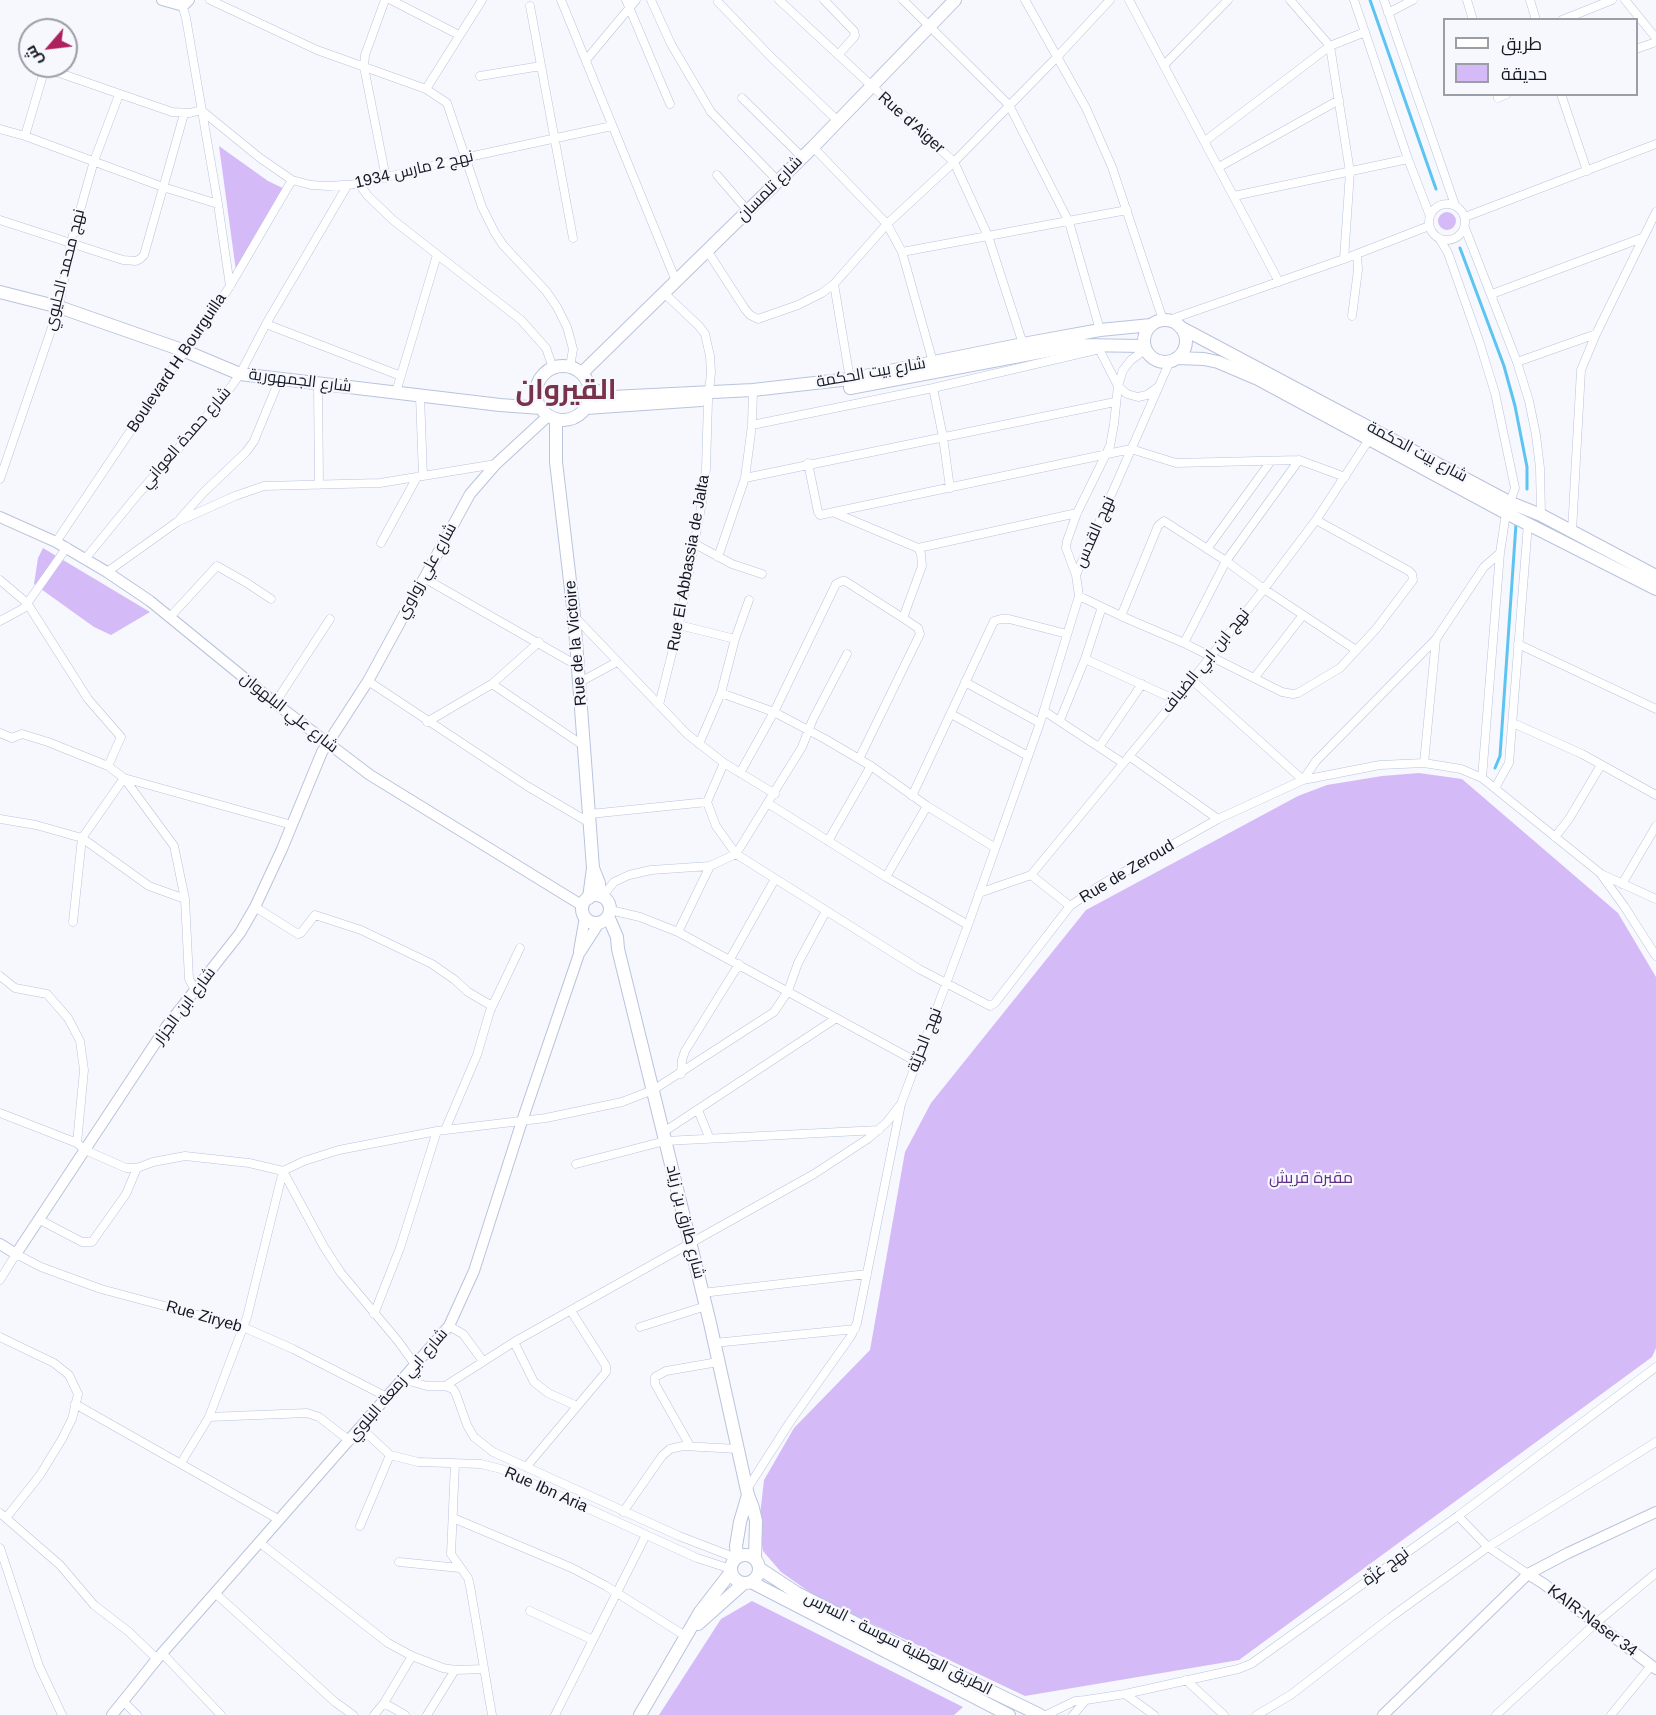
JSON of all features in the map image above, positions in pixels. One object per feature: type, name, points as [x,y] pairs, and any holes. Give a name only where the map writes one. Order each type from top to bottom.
[{"type":"main road","name":"شارع تلمسان","points":[[582,373],[813,147],[955,0]]},
{"type":"main road","name":"شارع الجمهورية","points":[[0,292],[59,307],[185,351],[240,374],[396,392],[548,414]]},
{"type":"main road","points":[[1145,348],[1144,338],[1166,323],[1185,339],[1182,352],[1174,359]]},
{"type":"main road","name":"شارع بيت الحكمة","points":[[752,394],[850,379],[1100,330],[1166,323],[1509,508],[1528,524],[1656,576]]},
{"type":"main road","name":"شارع بيت الحكمة","points":[[590,388],[612,397],[709,396],[850,388],[1078,345],[1145,348],[1152,357],[1160,361],[1204,359],[1239,370],[1509,508],[1541,515],[1572,531],[1656,589]]},
{"type":"main road","points":[[570,367],[582,373],[590,388],[585,408],[573,418],[548,414],[537,401],[537,385],[546,372],[553,368],[570,367]]},
{"type":"main road","name":"شارع بيت الحكمة","points":[[585,408],[709,396]]},
{"type":"main road","name":"Rue de la Victoire","points":[[548,414],[574,615],[594,868],[599,883],[592,903],[608,902],[605,918]]},
{"type":"main road","points":[[592,903],[591,922],[605,918]]},
{"type":"main road","name":"شارع طارق بن زياد","points":[[605,918],[614,927],[706,1306],[747,1492],[756,1521],[757,1564]]},
{"type":"main road","name":"شارع طارق بن زياد","points":[[734,1564],[747,1492]]},
{"type":"main road","points":[[640,1715],[700,1612],[734,1564],[747,1555],[757,1564],[758,1574],[688,1635]]},
{"type":"main road","points":[[734,1564],[734,1578],[747,1582]]},
{"type":"main road","name":"الطريق الوطنية سوسة - السرس","points":[[757,1564],[807,1598],[1040,1715]]},
{"type":"main road","name":"الطريق الوطنية سوسة - السرس","points":[[747,1582],[1009,1715]]},
{"type":"street","points":[[162,0],[184,2],[230,286]]},
{"type":"street","points":[[210,0],[317,50],[426,89],[447,103],[482,207],[499,239],[531,273],[557,307],[571,339],[573,349],[570,367]]},
{"type":"street","points":[[385,0],[365,55],[364,67],[386,178]]},
{"type":"street","points":[[391,0],[459,35]]},
{"type":"street","points":[[426,89],[482,0]]},
{"type":"street","points":[[561,0],[676,281]]},
{"type":"street","points":[[586,60],[628,4],[636,0]]},
{"type":"street","points":[[651,0],[671,44],[711,112],[778,181]]},
{"type":"street","name":"Rue d'Aiger","points":[[779,0],[954,162],[988,237],[1023,344]]},
{"type":"street","points":[[824,0],[854,31],[855,36],[838,56]]},
{"type":"street","points":[[903,0],[1009,105],[1069,222],[1100,330]]},
{"type":"street","points":[[1025,0],[1094,128],[1112,167],[1166,323],[1429,226]]},
{"type":"street","points":[[708,252],[745,309],[758,319],[822,294],[834,284],[886,224],[954,162],[1110,0]]},
{"type":"street","points":[[1129,0],[1279,282]]},
{"type":"street","points":[[1164,64],[1228,0]]},
{"type":"street","points":[[1290,0],[1330,46],[1350,172],[1344,259]]},
{"type":"street","points":[[1354,0],[1408,159],[1430,216],[1429,226],[1435,235],[1444,240],[1454,239],[1465,228]]},
{"type":"street","points":[[1384,0],[1455,205],[1465,217],[1465,228],[1517,362],[1536,435],[1540,468],[1541,515]]},
{"type":"street","points":[[1388,13],[1412,1],[1422,0]]},
{"type":"street","points":[[1467,0],[1472,18]]},
{"type":"street","points":[[1530,0],[1535,18]]},
{"type":"street","points":[[1567,18],[1612,0]]},
{"type":"street","points":[[1625,0],[1656,40],[1638,48]]},
{"type":"street","points":[[718,2],[837,120]]},
{"type":"street","points":[[628,4],[670,104]]},
{"type":"street","points":[[530,6],[573,238]]},
{"type":"street","points":[[1205,141],[1330,46],[1365,33]]},
{"type":"street","points":[[480,76],[541,66]]},
{"type":"street","points":[[25,136],[45,68],[172,112],[184,114],[201,110]]},
{"type":"street","name":"نهج محمد الحليوي","points":[[0,479],[59,307],[71,242],[94,161],[119,95]]},
{"type":"street","points":[[1562,96],[1587,171]]},
{"type":"street","points":[[742,98],[802,157]]},
{"type":"street","points":[[1219,167],[1339,100]]},
{"type":"street","name":"نهج 2 مارس 1934","points":[[201,110],[260,158],[292,180],[311,185],[359,184],[464,158],[612,126]]},
{"type":"street","points":[[0,220],[123,260],[140,259],[144,255],[184,114]]},
{"type":"street","points":[[0,129],[163,187],[218,204]]},
{"type":"street","points":[[1465,217],[1656,145]]},
{"type":"street","points":[[813,147],[886,224],[902,252],[933,362]]},
{"type":"street","points":[[1234,196],[1408,159]]},
{"type":"street","points":[[717,175],[748,211]]},
{"type":"street","name":"Boulevard H Bourguilla","points":[[56,542],[185,351],[200,333],[292,180]]},
{"type":"street","points":[[359,184],[393,220],[521,320],[546,348],[553,368]]},
{"type":"street","name":"شارع حمدة العواني","points":[[86,559],[131,501],[226,394],[240,374],[266,324],[347,186]]},
{"type":"street","points":[[1430,216],[1440,205],[1445,203],[1455,205]]},
{"type":"street","points":[[902,252],[1127,210]]},
{"type":"street","points":[[1572,531],[1581,370],[1596,334],[1656,212]]},
{"type":"street","points":[[1439,238],[1452,264],[1495,393],[1515,488],[1500,553],[1482,778]]},
{"type":"street","points":[[1492,294],[1642,238]]},
{"type":"street","points":[[1352,316],[1358,270],[1357,254]]},
{"type":"street","points":[[396,392],[437,255]]},
{"type":"street","points":[[834,284],[850,379]]},
{"type":"street","name":"Rue El Abbassia de Jalta","points":[[659,705],[680,625],[706,469],[710,356],[705,334],[664,293]]},
{"type":"street","points":[[266,324],[401,376]]},
{"type":"street","points":[[1517,362],[1596,334]]},
{"type":"street","points":[[752,425],[933,388],[1105,348],[1118,386],[1126,394],[1138,397],[1160,386]]},
{"type":"street","name":"نهج القدس","points":[[1076,575],[1066,548],[1077,513],[1113,437],[1118,386],[1127,364],[1145,348]]},
{"type":"street","name":"نهج القدس","points":[[1076,575],[1131,449],[1174,359]]},
{"type":"street","points":[[107,572],[177,522],[254,441],[280,378]]},
{"type":"street","points":[[318,383],[319,484]]},
{"type":"street","points":[[933,388],[950,488]]},
{"type":"street","points":[[718,557],[745,478],[752,425],[752,394]]},
{"type":"street","points":[[381,543],[420,477],[420,396]]},
{"type":"street","points":[[745,478],[808,463],[1115,402]]},
{"type":"street","name":"شارع علي زواوي","points":[[328,743],[368,681],[470,494],[496,464],[548,414]]},
{"type":"street","name":"نهج ابن ابي الضياف","points":[[1031,875],[1176,700],[1264,589],[1316,520],[1370,438]]},
{"type":"street","points":[[808,463],[820,515],[1131,449],[1176,463],[1299,460],[1345,477]]},
{"type":"street","points":[[1184,643],[1226,561],[1299,460]]},
{"type":"street","points":[[1207,549],[1271,461]]},
{"type":"street","points":[[177,522],[235,496],[264,486],[380,483],[496,464]]},
{"type":"street","points":[[835,513],[918,548],[1077,513]]},
{"type":"street","name":"شارع علي البلهوان","points":[[0,517],[68,548],[107,572],[170,617],[275,703],[369,775],[398,794],[592,903]]},
{"type":"street","points":[[1079,596],[1184,643],[1282,692],[1298,693],[1340,668],[1376,629],[1413,580],[1409,571],[1316,520]]},
{"type":"street","points":[[1121,616],[1158,526],[1164,521],[1356,650]]},
{"type":"street","points":[[1495,788],[1509,763],[1528,524]]},
{"type":"street","points":[[695,544],[718,557],[762,574]]},
{"type":"street","points":[[0,621],[24,608],[68,548]]},
{"type":"street","points":[[903,618],[922,566],[918,548]]},
{"type":"street","points":[[1303,780],[1316,761],[1436,639],[1484,567],[1500,553]]},
{"type":"street","points":[[170,617],[217,566],[271,599]]},
{"type":"street","name":"نهج الحرّيّة","points":[[747,1492],[790,1422],[855,1329],[861,1311],[901,1104],[1044,711],[1079,596],[1076,575]]},
{"type":"street","points":[[424,578],[578,666]]},
{"type":"street","points":[[0,580],[27,603],[88,699],[121,736],[108,766]]},
{"type":"street","points":[[740,773],[774,712],[839,581],[845,581],[918,628],[920,638],[860,759]]},
{"type":"street","points":[[699,744],[721,693],[735,639],[749,600]]},
{"type":"street","points":[[1060,720],[1085,658],[1102,607]]},
{"type":"street","points":[[574,615],[687,734],[724,764],[775,794]]},
{"type":"street","points":[[1255,677],[1303,615]]},
{"type":"street","points":[[275,703],[330,619]]},
{"type":"street","points":[[912,796],[990,627],[997,620],[1009,619],[1067,634]]},
{"type":"street","points":[[680,625],[735,639]]},
{"type":"street","points":[[1424,763],[1436,639]]},
{"type":"street","points":[[427,722],[492,684],[538,642]]},
{"type":"street","points":[[1518,644],[1656,709]]},
{"type":"street","points":[[592,903],[614,882],[638,872],[710,866],[736,854],[769,804],[802,747],[813,719],[847,654]]},
{"type":"street","points":[[1085,658],[1176,700]]},
{"type":"street","points":[[580,682],[617,662]]},
{"type":"street","points":[[1192,680],[1303,780]]},
{"type":"street","points":[[368,681],[527,786],[590,818],[707,802]]},
{"type":"street","points":[[965,682],[1040,723]]},
{"type":"street","points":[[492,684],[584,746]]},
{"type":"street","points":[[1099,747],[1142,684]]},
{"type":"street","points":[[721,693],[774,712],[860,759],[927,806],[994,847]]},
{"type":"street","points":[[1044,711],[1123,763]]},
{"type":"street","points":[[951,714],[1028,756]]},
{"type":"street","points":[[1513,723],[1601,765],[1656,795]]},
{"type":"street","points":[[0,733],[12,738],[21,734],[39,740],[108,766],[124,778],[174,846],[185,899],[189,979],[195,990]]},
{"type":"street","name":"شارع ابن الجزار","points":[[16,1254],[39,1220],[81,1146],[166,1027],[234,942],[255,907],[292,825],[313,771],[328,743]]},
{"type":"street","points":[[1129,756],[1218,819]]},
{"type":"street","points":[[1303,780],[1380,765],[1424,763],[1461,769],[1482,778],[1600,873],[1656,899]]},
{"type":"street","points":[[724,764],[707,802],[716,826],[736,854],[919,969],[946,983]]},
{"type":"street","points":[[1555,837],[1569,819],[1601,765]]},
{"type":"street","points":[[828,841],[871,766]]},
{"type":"street","points":[[124,778],[292,825]]},
{"type":"street","points":[[73,922],[82,838],[124,778]]},
{"type":"street","name":"Rue de Zeroud","points":[[946,983],[992,1006],[1070,906],[1099,886],[1218,819],[1303,780]]},
{"type":"street","points":[[769,804],[968,925]]},
{"type":"street","points":[[886,877],[927,806]]},
{"type":"street","points":[[0,819],[36,825],[82,838],[149,886],[185,899]]},
{"type":"street","points":[[1622,884],[1656,826]]},
{"type":"street","points":[[678,932],[710,866]]},
{"type":"street","points":[[1600,873],[1653,947],[1656,956]]},
{"type":"street","points":[[979,893],[1031,875],[1070,906]]},
{"type":"street","points":[[730,959],[775,879]]},
{"type":"street","name":"شارع ابي زمعة البلوي","points":[[112,1715],[130,1710],[160,1656],[449,1326],[474,1271],[579,954],[592,903]]},
{"type":"street","points":[[255,907],[298,934],[302,933],[315,915],[352,927],[432,964],[468,992],[492,1006]]},
{"type":"street","points":[[0,1113],[81,1146],[126,1168],[137,1168],[153,1162],[185,1156],[249,1163],[283,1171],[304,1161],[339,1150],[441,1131],[522,1121],[622,1102],[653,1090],[681,1074],[766,1019],[779,1006],[788,991],[798,963],[826,910]]},
{"type":"street","points":[[605,918],[640,917],[678,932],[917,1062]]},
{"type":"street","name":"شارع ابي زمعة البلوي","points":[[579,954],[605,918]]},
{"type":"street","points":[[374,1314],[441,1131],[477,1054],[492,1006],[520,948]]},
{"type":"street","points":[[681,1074],[682,1060],[690,1043],[739,964]]},
{"type":"street","points":[[0,976],[15,988],[47,994],[68,1018],[80,1041],[84,1070],[81,1146]]},
{"type":"street","points":[[664,1137],[698,1110],[835,1019]]},
{"type":"street","points":[[405,1377],[427,1386],[445,1386],[514,1342],[814,1174],[879,1130],[901,1104]]},
{"type":"street","points":[[698,1110],[709,1137]]},
{"type":"street","points":[[576,1164],[664,1137],[879,1130]]},
{"type":"street","points":[[39,1220],[82,1242],[92,1242],[126,1194],[137,1168]]},
{"type":"street","points":[[283,1171],[335,1264],[416,1366]]},
{"type":"street","points":[[181,1463],[209,1417],[243,1327],[283,1171]]},
{"type":"street","points":[[0,1244],[16,1254],[0,1280]]},
{"type":"street","name":"Rue Ziryeb","points":[[16,1254],[41,1267],[101,1289],[243,1327],[324,1364],[387,1397]]},
{"type":"street","points":[[702,1293],[867,1274]]},
{"type":"street","points":[[639,1327],[706,1306]]},
{"type":"street","points":[[527,1466],[603,1376],[606,1369],[570,1311]]},
{"type":"street","points":[[449,1326],[463,1334],[483,1361]]},
{"type":"street","points":[[714,1343],[855,1329]]},
{"type":"street","points":[[0,1336],[48,1359],[69,1375],[77,1391],[72,1419],[49,1461],[3,1516],[60,1565],[94,1605],[160,1656],[221,1715]]},
{"type":"street","points":[[514,1342],[534,1382],[548,1393],[577,1407]]},
{"type":"street","points":[[690,1446],[655,1384],[655,1377],[666,1371],[718,1362]]},
{"type":"street","name":"نهج غزّة","points":[[1048,1715],[1074,1701],[1125,1694],[1238,1669],[1251,1664],[1458,1516],[1656,1367]]},
{"type":"street","name":"Rue Ibn Aria","points":[[445,1386],[453,1389],[456,1394],[467,1425],[474,1437],[493,1452],[734,1564]]},
{"type":"street","points":[[75,1404],[278,1519]]},
{"type":"street","points":[[209,1417],[307,1413],[319,1417],[350,1441]]},
{"type":"street","name":"Rue Ibn Aria","points":[[361,1428],[390,1455],[418,1462],[481,1464],[501,1469],[706,1561],[734,1564]]},
{"type":"street","points":[[1257,1715],[1292,1694],[1391,1617],[1488,1547],[1656,1442]]},
{"type":"street","points":[[624,1512],[665,1452],[674,1447],[738,1449]]},
{"type":"street","points":[[360,1526],[390,1455]]},
{"type":"street","points":[[455,1464],[451,1554],[468,1578],[492,1715]]},
{"type":"street","points":[[1383,1715],[1528,1574],[1568,1552],[1656,1512]]},
{"type":"street","points":[[1458,1516],[1488,1547],[1528,1574]]},
{"type":"street","points":[[453,1518],[572,1568],[688,1635]]},
{"type":"street","points":[[555,1715],[646,1535]]},
{"type":"street","points":[[259,1542],[370,1630],[412,1656],[443,1668],[484,1670]]},
{"type":"street","points":[[0,1548],[39,1666],[62,1715]]},
{"type":"street","points":[[399,1562],[460,1568]]},
{"type":"street","points":[[1496,1715],[1596,1623],[1656,1573]]},
{"type":"street","name":"KAIR-Naser 34","points":[[1528,1574],[1654,1667]]},
{"type":"street","points":[[215,1593],[335,1702],[353,1715]]},
{"type":"street","points":[[530,1611],[593,1640]]},
{"type":"street","points":[[374,1715],[384,1703],[412,1656]]},
{"type":"street","points":[[1611,1715],[1654,1667]]},
{"type":"street","points":[[428,1715],[455,1670]]},
{"type":"street","points":[[1186,1680],[1224,1715]]},
{"type":"street","points":[[1125,1694],[1154,1715]]},
{"type":"street","points":[[1072,1715],[1086,1700]]},
{"type":"street","points":[[384,1703],[405,1715]]},
{"type":"green space","points":[[219,146],[268,181],[289,191],[236,271]]},
{"type":"green space","points":[[1447,212],[1453,215],[1456,221],[1453,227],[1447,230],[1441,227],[1438,221],[1441,215]]},
{"type":"green space","points":[[43,548],[150,612],[111,635],[94,627],[34,584],[38,558]]},
{"type":"green space","name":"مقبرة قريش","points":[[1419,773],[1462,779],[1618,913],[1656,977],[1656,1348],[1652,1357],[1239,1660],[1025,1696],[818,1598],[781,1572],[763,1551],[759,1524],[764,1480],[794,1428],[870,1350],[905,1152],[931,1103],[1086,910],[1298,796],[1327,785],[1382,776]]},
{"type":"green space","points":[[752,1601],[963,1707],[954,1715],[659,1715],[721,1619]]},
{"type":"waterway","points":[[1370,0],[1436,189]]},
{"type":"waterway","points":[[1460,248],[1504,366],[1515,406],[1527,467],[1527,489]]},
{"type":"waterway","points":[[1495,768],[1500,756],[1516,524]]},
{"type":"district","name":"القيروان","points":[[566,391]]}]
